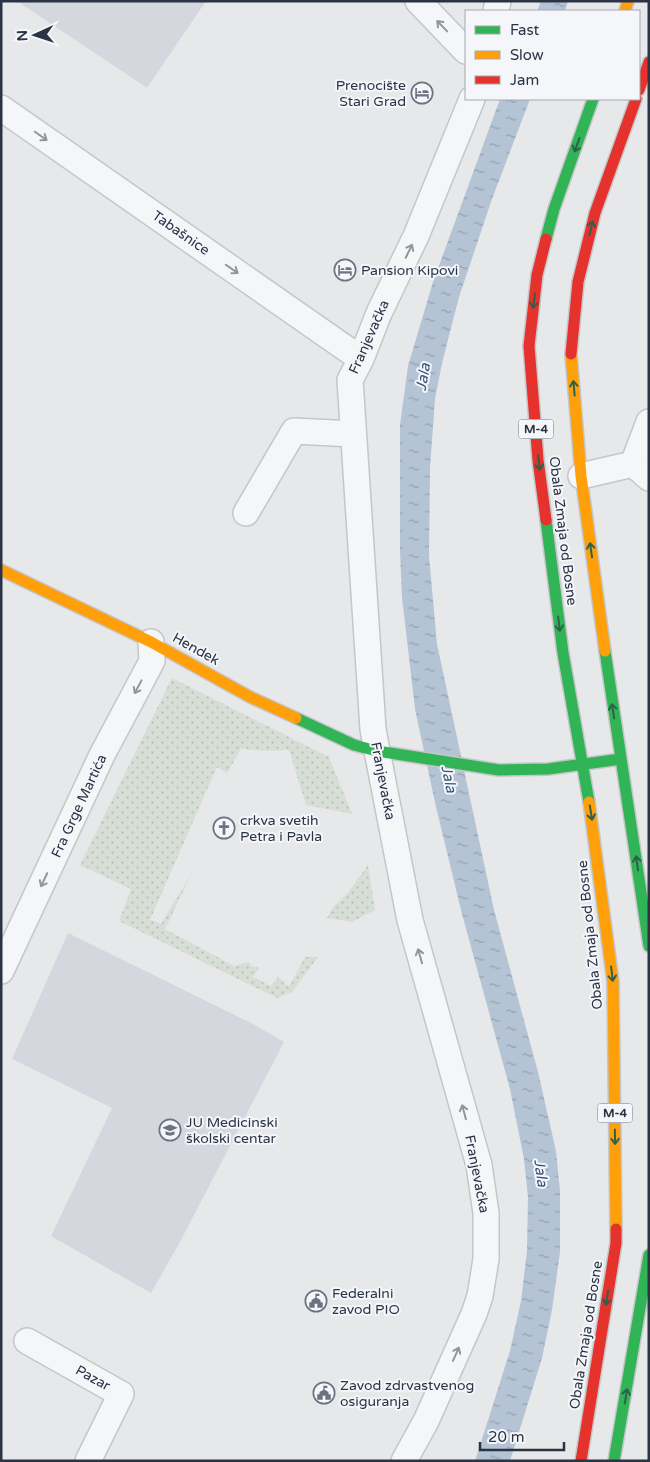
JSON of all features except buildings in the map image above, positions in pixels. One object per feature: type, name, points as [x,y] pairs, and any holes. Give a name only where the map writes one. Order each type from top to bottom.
[{"type":"main road","points":[[640,87],[649,62]]},
{"type":"main road","name":"Obala Zmaja od Bosne","points":[[581,1461],[616,1243],[613,982],[592,818],[563,653],[538,460],[529,346],[537,275],[554,209],[593,100]]},
{"type":"main road","name":"Obala Zmaja od Bosne","points":[[636,100],[595,213],[578,282],[570,348],[581,476],[649,946]]},
{"type":"main road","name":"Hendek","points":[[1,570],[151,642],[250,697],[354,745],[377,751],[499,770],[548,769],[583,765]]},
{"type":"main road","points":[[583,765],[621,759]]},
{"type":"main road","points":[[614,1461],[649,1255]]},
{"type":"street","points":[[418,1],[465,51]]},
{"type":"street","name":"Franjevačka","points":[[404,1461],[426,1421],[474,1314],[480,1296],[486,1259],[486,1213],[479,1165],[410,920],[377,751],[373,719],[350,380],[361,359],[379,313],[416,236],[472,100]]},
{"type":"street","name":"Tabašnice","points":[[1,108],[361,359]]},
{"type":"street","points":[[581,476],[641,471],[649,422]]},
{"type":"street","points":[[246,513],[294,430],[353,434]]},
{"type":"street","name":"Fra Grge Martića","points":[[1,971],[102,755],[152,661],[151,642]]},
{"type":"street","name":"Pazar","points":[[27,1341],[121,1394],[88,1461]]},
{"type":"shaded area","points":[[17,1],[206,1],[147,88]]},
{"type":"shaded area","points":[[172,678],[329,757],[352,814],[306,805],[289,750],[241,749],[227,773],[217,767],[150,920],[161,924],[192,873],[165,929],[234,966],[249,962],[251,966],[259,968],[253,977],[271,986],[278,977],[289,987],[305,957],[318,957],[292,992],[277,998],[119,921],[131,889],[80,865]]},
{"type":"shaded area","points":[[368,865],[375,910],[352,922],[327,918],[333,907],[347,894]]},
{"type":"shaded area","name":"JU Medicinski školski centar","points":[[68,933],[253,1024],[284,1042],[181,1240],[151,1293],[51,1236],[112,1108],[12,1059]]},
{"type":"water","points":[[541,1],[568,1],[565,10],[537,10]]},
{"type":"water","name":"Jala","points":[[500,100],[530,100],[492,199],[459,297],[435,399],[430,468],[429,556],[437,644],[494,910],[538,1072],[556,1151],[560,1191],[560,1252],[552,1310],[542,1358],[510,1461],[475,1461],[510,1351],[521,1301],[527,1251],[528,1197],[524,1159],[510,1089],[462,914],[436,807],[415,709],[402,597],[400,425],[408,366],[433,282]]},
{"type":"traffic: fast","points":[[546,239],[554,209],[593,100]]},
{"type":"traffic: fast","points":[[546,520],[563,653],[589,802]]},
{"type":"traffic: fast","points":[[605,651],[649,946]]},
{"type":"traffic: fast","points":[[296,718],[354,745],[377,751],[499,770],[548,769],[621,759]]},
{"type":"traffic: fast","points":[[614,1461],[649,1255]]},
{"type":"traffic: slow","points":[[625,10],[628,1]]},
{"type":"traffic: slow","points":[[571,354],[581,476],[605,651]]},
{"type":"traffic: slow","points":[[1,570],[151,642],[250,697],[296,718]]},
{"type":"traffic: slow","points":[[589,802],[613,982],[616,1229]]},
{"type":"traffic: jam","points":[[640,87],[649,62]]},
{"type":"traffic: jam","points":[[571,354],[578,282],[595,213],[636,100]]},
{"type":"traffic: jam","points":[[546,239],[537,275],[529,346],[538,460],[546,520]]},
{"type":"traffic: jam","points":[[581,1461],[616,1243],[616,1229]]},
{"type":"place","name":"Prenocište Stari Grad","points":[[422,93]]},
{"type":"place","name":"Pansion Kipovi","points":[[345,270]]},
{"type":"place","name":"crkva svetih Petra i Pavla","points":[[224,828]]},
{"type":"place","name":"JU Medicinski školski centar","points":[[170,1130]]},
{"type":"place","name":"Federalni zavod PIO","points":[[316,1301]]},
{"type":"place","name":"Zavod zdrvastvenog osiguranja","points":[[324,1393]]}]
